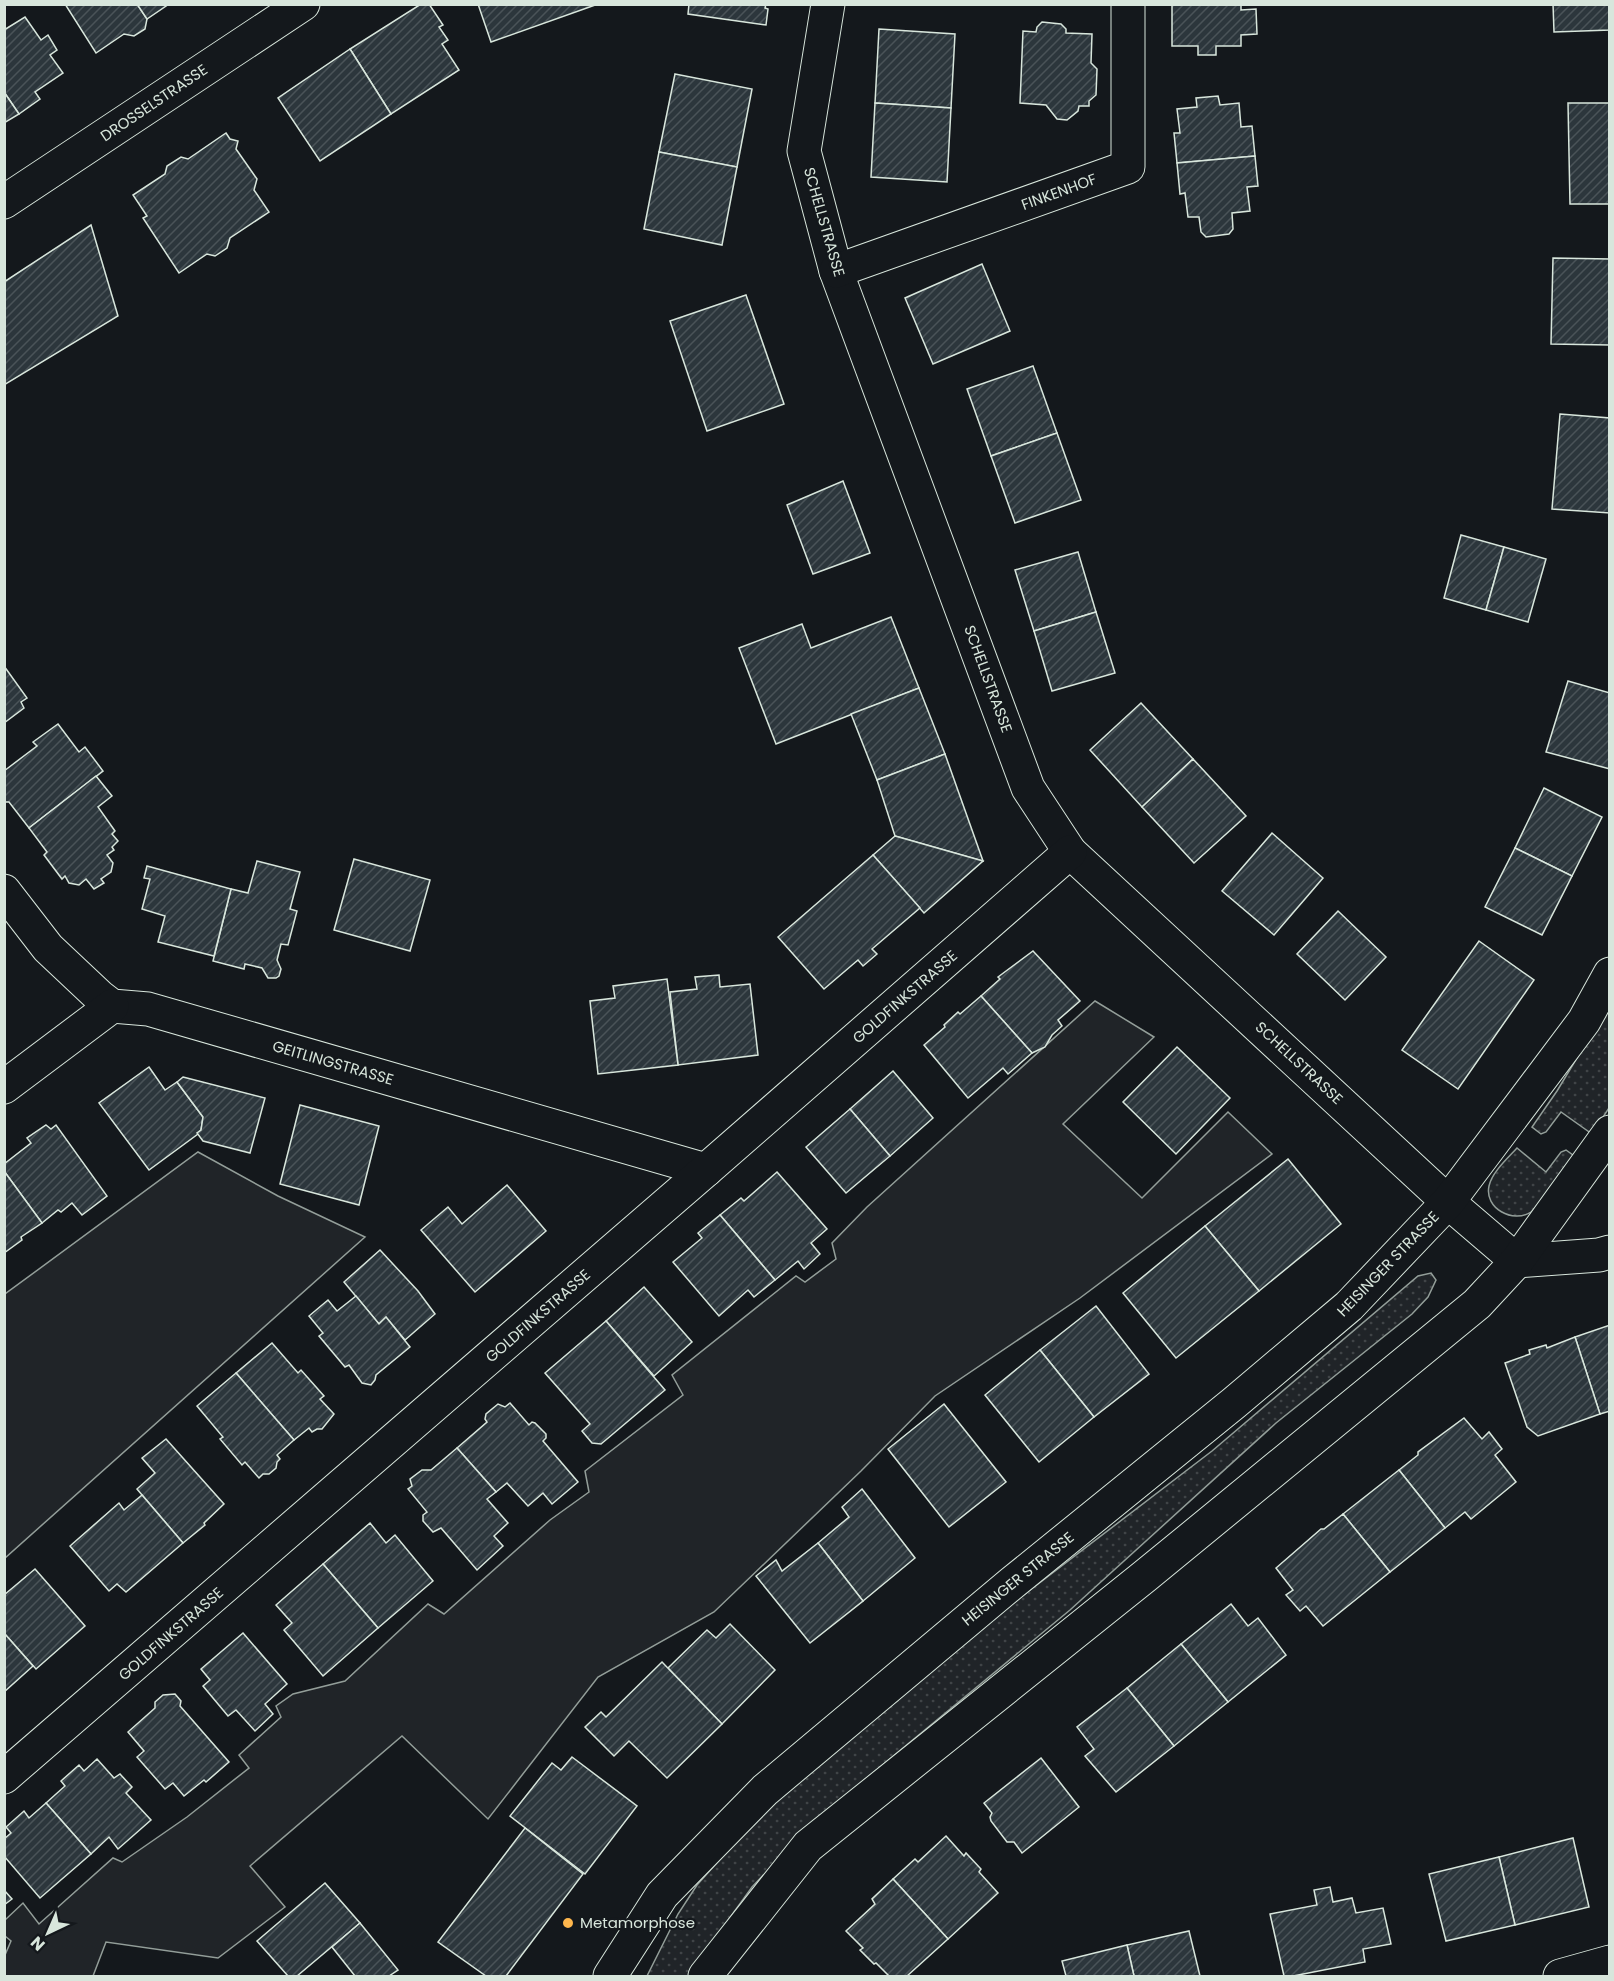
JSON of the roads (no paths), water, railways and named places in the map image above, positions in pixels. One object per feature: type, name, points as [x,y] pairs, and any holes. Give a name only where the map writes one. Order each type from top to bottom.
[{"type":"street","name":"DROSSELSTRASSE","points":[[4,202],[303,4]]},
{"type":"street","name":"SCHELLSTRASSE","points":[[828,4],[804,151],[836,271],[1028,788],[1070,852],[1448,1202]]},
{"type":"street","name":"FINKENHOF","points":[[836,271],[1128,167],[1128,4]]},
{"type":"street","name":"GOLDFINKSTRASSE","points":[[4,1777],[1070,852]]},
{"type":"street","points":[[4,891],[48,948],[112,1006],[4,1087]]},
{"type":"street","name":"HEISINGER STRASSE","points":[[610,1977],[662,1894],[765,1790],[1349,1306],[1448,1202],[1584,1021],[1610,974]]},
{"type":"street","name":"GEITLINGSTRASSE","points":[[112,1006],[148,1009],[706,1170]]},
{"type":"street","points":[[705,1977],[808,1846],[1155,1568],[1477,1304],[1517,1261],[1610,1132]]},
{"type":"street","name":"HEISINGER STRASSE","points":[[1448,1202],[1517,1261]]},
{"type":"street","points":[[1517,1261],[1599,1255],[1610,1252]]},
{"type":"street","points":[[1560,1977],[1610,1962]]},
{"type":"place","name":"Metamorphose","points":[[568,1923]]}]
